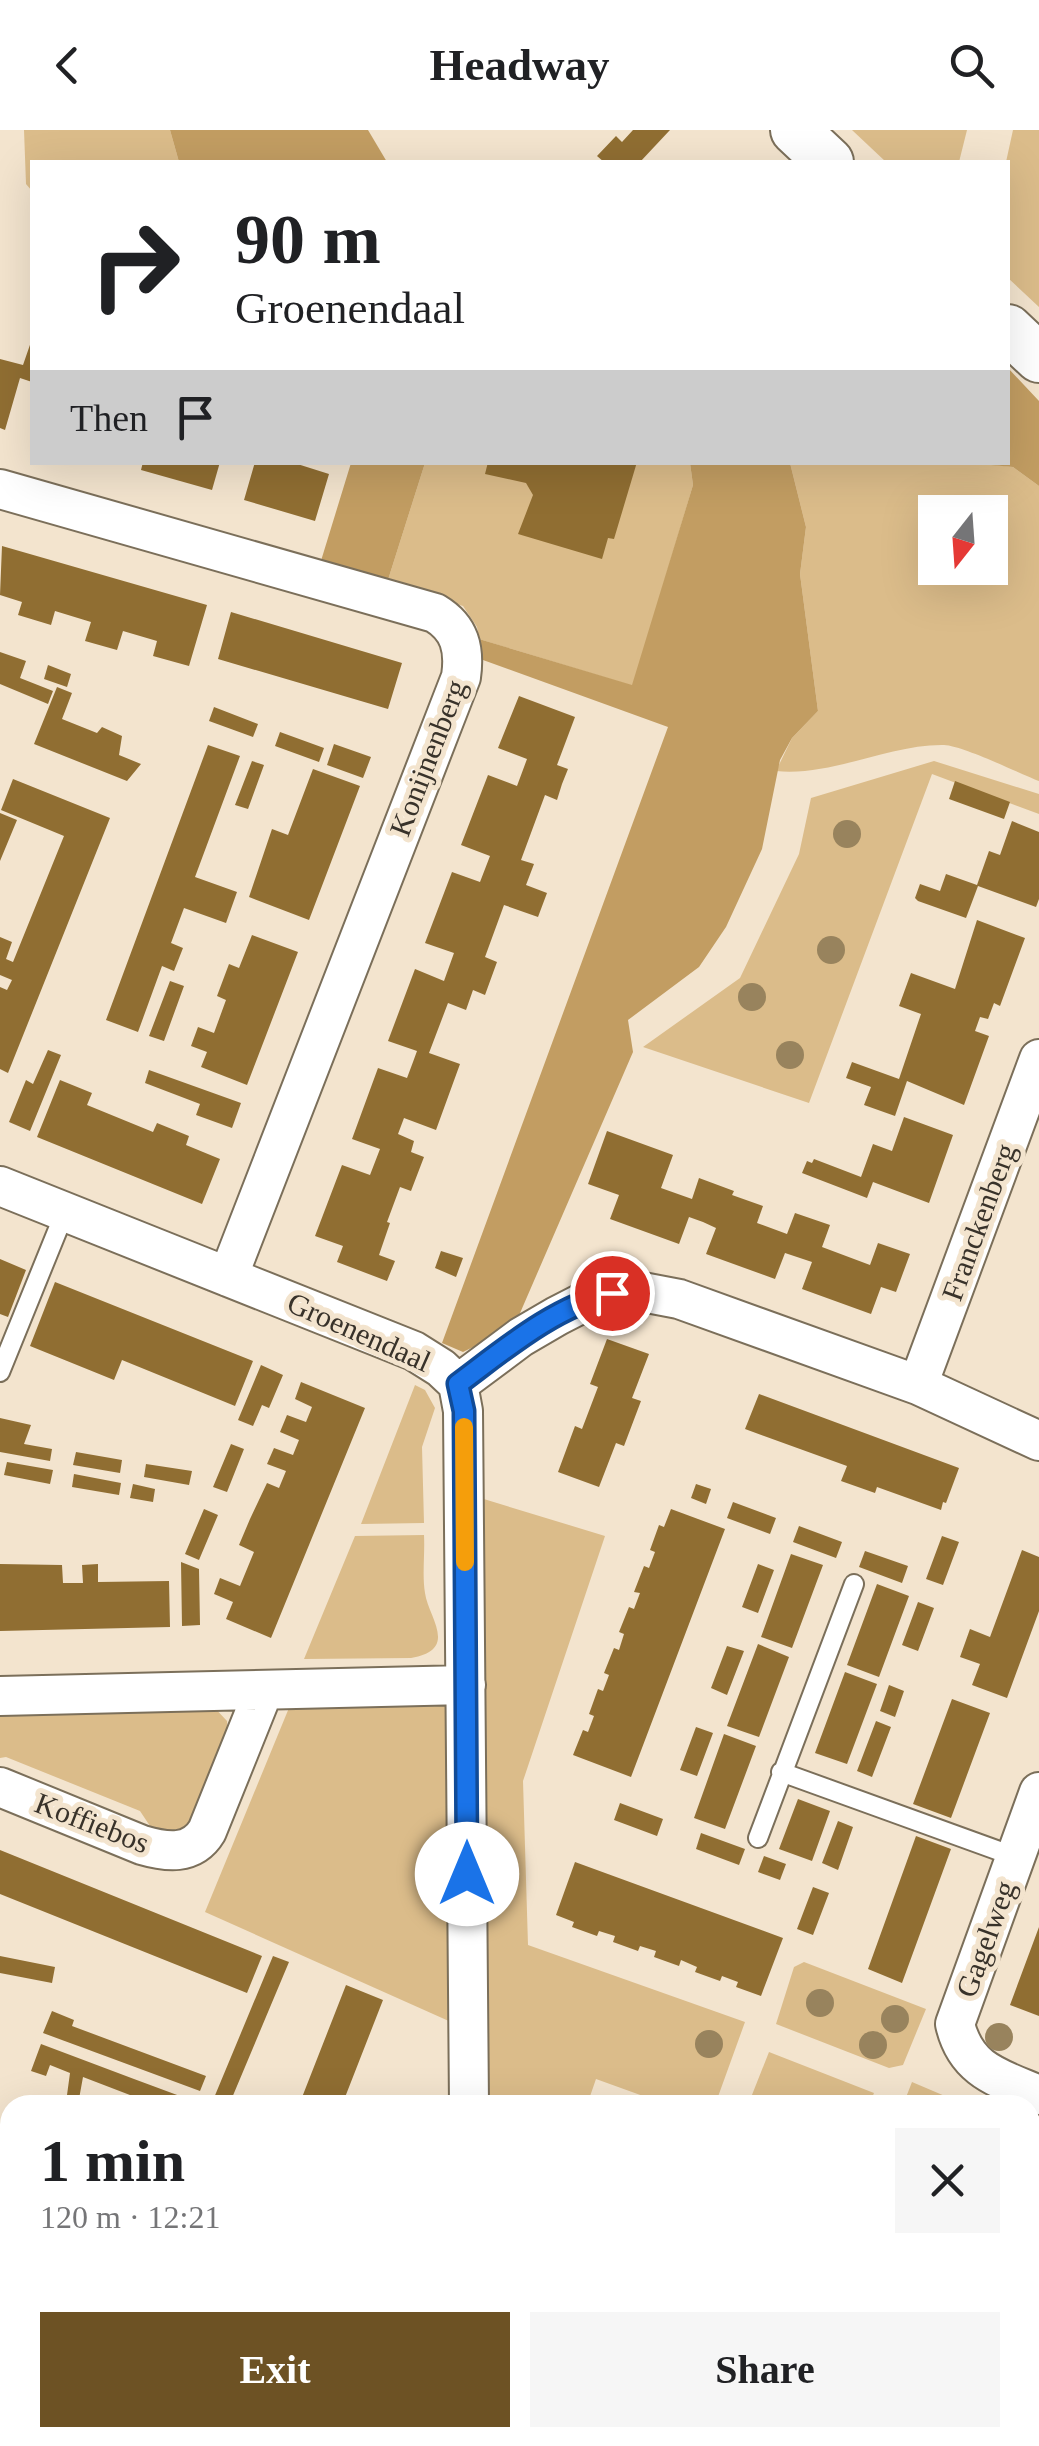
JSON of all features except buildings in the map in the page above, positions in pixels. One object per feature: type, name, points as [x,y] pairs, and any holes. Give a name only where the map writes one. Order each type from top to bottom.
[{"type":"street","points":[[795,130],[827,160]]},
{"type":"street","points":[[1010,332],[1039,358]]},
{"type":"street","name":"Konijnenberg","points":[[0,489],[435,613],[453,627],[461,641],[461,677],[228,1276]]},
{"type":"street","name":"Franckenberg","points":[[918,1385],[1039,1059]]},
{"type":"street","name":"Groenendaal","points":[[0,1186],[414,1351],[458,1384],[521,1337],[557,1316],[594,1297],[637,1290],[679,1299],[918,1385],[1039,1440]]},
{"type":"street","points":[[458,1384],[464,1411],[468,2095]]},
{"type":"street","points":[[0,1696],[466,1685]]},
{"type":"street","name":"Koffiebos","points":[[0,1787],[142,1845],[164,1852],[189,1848],[204,1838],[263,1692]]},
{"type":"street","name":"Gagelweg","points":[[1039,1792],[955,2024],[960,2045],[972,2060],[990,2074],[1039,2095]]},
{"type":"lane","points":[[0,1372],[65,1212]]},
{"type":"lane","points":[[758,1838],[854,1584]]},
{"type":"lane","name":"Gagelweg","points":[[781,1772],[1016,1857]]},
{"type":"shaded area","points":[[24,130],[170,130],[178,160],[30,160],[30,189],[26,184]]},
{"type":"shaded area","points":[[170,130],[368,130],[386,160],[178,160]]},
{"type":"shaded area","points":[[852,130],[967,130],[960,160],[884,160]]},
{"type":"shaded area","points":[[1013,130],[1039,130],[1039,307],[1010,280],[1010,160],[1006,160]]},
{"type":"shaded area","points":[[1010,370],[1039,401],[1039,486],[1013,467],[991,465],[1010,465]]},
{"type":"shaded area","points":[[350,465],[424,465],[387,583],[320,564]]},
{"type":"shaded area","points":[[424,465],[690,465],[693,485],[633,686],[479,639],[477,627],[463,606],[387,583]]},
{"type":"shaded area","points":[[690,465],[790,465],[806,527],[800,574],[818,711],[792,738],[780,760],[762,849],[726,927],[699,967],[628,1020],[633,1052],[514,1327],[463,1352],[442,1343],[668,727],[483,660],[479,639],[632,685],[693,485]]},
{"type":"shaded area","points":[[790,465],[995,465],[1013,467],[1039,486],[1039,781],[944,745],[903,749],[817,769],[776,771],[792,738],[818,711],[800,574],[806,527]]},
{"type":"shaded area","points":[[934,761],[1039,794],[1039,814],[932,774],[809,1103],[643,1047],[740,978],[799,854],[811,798]]},
{"type":"shaded area","points":[[415,1385],[425,1390],[435,1408],[422,1447],[424,1523],[361,1524]]},
{"type":"shaded area","points":[[474,1496],[605,1536],[523,1781],[528,1945],[745,2022],[719,2095],[640,2095],[596,2079],[590,2095],[485,2095]]},
{"type":"shaded area","points":[[424,1535],[425,1593],[438,1632],[434,1648],[411,1658],[304,1659],[355,1536]]},
{"type":"shaded area","points":[[446,1701],[451,2022],[205,1912],[291,1703]]},
{"type":"shaded area","points":[[211,1704],[227,1721],[228,1733],[200,1804],[193,1817],[176,1832],[152,1829],[140,1811],[6,1757],[0,1758],[0,1716],[179,1712],[186,1705]]},
{"type":"shaded area","points":[[804,1962],[926,2009],[903,2065],[889,2068],[776,2024],[794,1967]]},
{"type":"shaded area","points":[[769,2052],[874,2093],[873,2095],[752,2095]]},
{"type":"shaded area","points":[[912,2082],[943,2095],[907,2095]]},
{"type":"slow traffic","points":[[464,1427],[465,1562]]},
{"type":"route","points":[[467,1874],[464,1411],[458,1384],[539,1326],[594,1297],[612,1293]]}]
